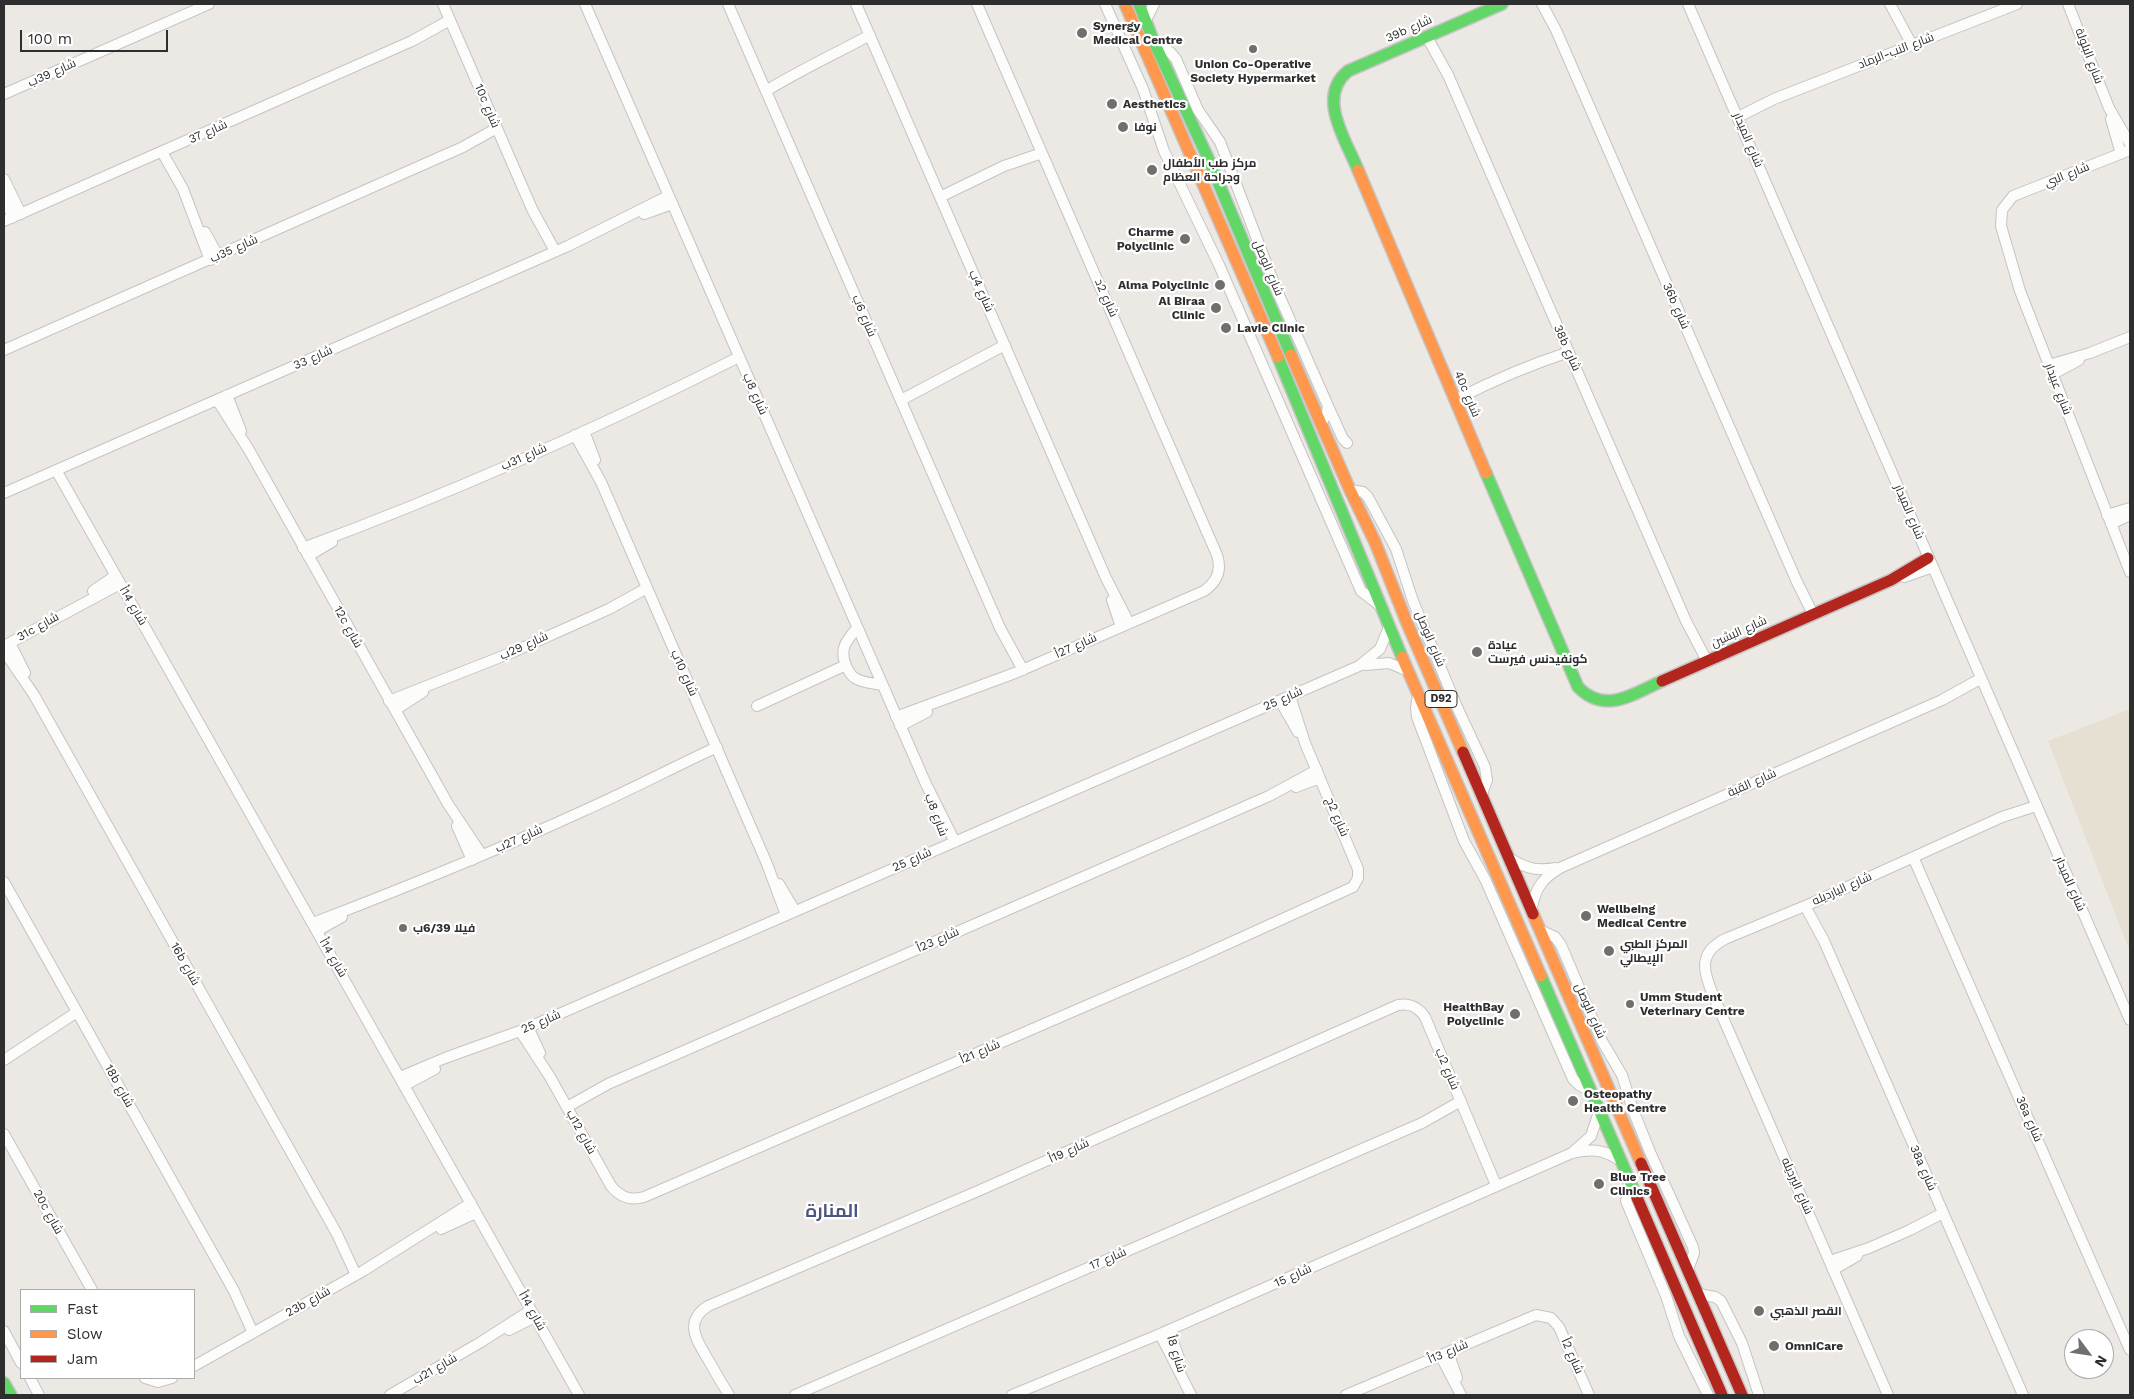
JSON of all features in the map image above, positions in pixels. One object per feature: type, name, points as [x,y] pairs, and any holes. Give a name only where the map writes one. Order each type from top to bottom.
[{"type":"main road","name":"شارع الوصل","points":[[1124,4],[1262,318],[1418,694],[1630,1178],[1722,1395]]},
{"type":"main road","name":"شارع الوصل","points":[[1139,4],[1154,42],[1208,158],[1321,424],[1375,542],[1509,858],[1742,1395]]},
{"type":"main road","name":"39b شارع","points":[[1334,88],[1340,78],[1348,71],[1502,4]]},
{"type":"main road","name":"40c شارع","points":[[1334,88],[1333,102],[1336,116],[1453,397],[1578,687],[1596,702]]},
{"type":"main road","name":"شارع البشين","points":[[1596,702],[1604,703],[1622,699],[1931,562]]},
{"type":"main road","points":[[4,1383],[11,1395]]},
{"type":"street","name":"شارع 39ب","points":[[4,94],[209,4]]},
{"type":"street","name":"10c شارع","points":[[443,4],[551,252]]},
{"type":"street","name":"شارع 8ب","points":[[585,4],[952,843]]},
{"type":"street","name":"شارع 6ب","points":[[728,4],[1019,671]]},
{"type":"street","name":"شارع 4ب","points":[[856,4],[1125,625]]},
{"type":"street","name":"شارع 2د","points":[[977,4],[1217,555],[1220,566],[1217,577],[1204,591]]},
{"type":"street","points":[[1105,4],[1142,89],[1167,158],[1219,265],[1361,591],[1366,597],[1380,605]]},
{"type":"street","points":[[1146,20],[1154,4]]},
{"type":"street","name":"36b شارع","points":[[1542,4],[1556,30],[1797,582],[1810,616]]},
{"type":"street","name":"36b شارع","points":[[1548,4],[1556,30]]},
{"type":"street","name":"شارع الميدار","points":[[1688,4],[2130,1020]]},
{"type":"street","name":"شارع النب-الرماد","points":[[1737,114],[2017,4]]},
{"type":"street","name":"شارع البلولة","points":[[2068,4],[2125,152]]},
{"type":"street","points":[[1890,5],[1907,47]]},
{"type":"street","name":"شارع 37","points":[[12,218],[452,24]]},
{"type":"street","name":"38b شارع","points":[[1431,35],[1703,663]]},
{"type":"street","points":[[765,87],[872,40]]},
{"type":"street","points":[[1154,42],[1170,52],[1176,59],[1198,110],[1220,142],[1275,286],[1343,440],[1348,443]]},
{"type":"street","name":"شارع البلولة","points":[[2109,108],[2130,144]]},
{"type":"street","name":"شارع 35ب","points":[[4,350],[498,132]]},
{"type":"street","points":[[939,194],[1040,149]]},
{"type":"street","points":[[166,151],[214,258]]},
{"type":"street","name":"شارع البي","points":[[2006,204],[2018,194],[2125,152]]},
{"type":"street","points":[[4,179],[12,218]]},
{"type":"street","points":[[4,189],[12,218]]},
{"type":"street","name":"شارع 33","points":[[4,493],[670,200]]},
{"type":"street","name":"شارع عبيدار","points":[[2006,204],[2001,217],[2002,234],[2020,291],[2130,572]]},
{"type":"street","points":[[2051,370],[2130,337]]},
{"type":"street","points":[[1453,397],[1566,347]]},
{"type":"street","points":[[899,396],[1006,349]]},
{"type":"street","name":"شارع 31ب","points":[[306,552],[350,531],[580,433],[741,361]]},
{"type":"street","name":"12c شارع","points":[[222,398],[249,450],[477,857]]},
{"type":"street","points":[[1321,424],[1327,413],[1328,406]]},
{"type":"street","name":"شارع 10ب","points":[[580,433],[790,913]]},
{"type":"street","name":"شارع 14أ","points":[[60,469],[85,522],[579,1395]]},
{"type":"street","points":[[1350,490],[1363,492],[1368,497],[1396,548],[1413,601],[1457,707],[1485,766],[1487,780],[1482,794]]},
{"type":"street","points":[[2109,519],[2130,508]]},
{"type":"street","points":[[2109,519],[2130,515]]},
{"type":"street","name":"31c شارع","points":[[6,647],[118,580]]},
{"type":"street","name":"شارع 29ب","points":[[392,705],[438,682],[649,591]]},
{"type":"street","name":"شارع 27أ","points":[[898,722],[1204,591]]},
{"type":"street","name":"شارع 25","points":[[402,1081],[464,1052],[524,1029],[1359,666],[1380,649],[1389,626]]},
{"type":"street","points":[[857,628],[843,646],[842,654],[846,665],[850,674],[858,680],[882,685]]},
{"type":"street","name":"16b شارع","points":[[6,647],[360,1273]]},
{"type":"street","name":"شارع 25","points":[[1359,666],[1384,663],[1409,672]]},
{"type":"street","points":[[757,706],[846,665]]},
{"type":"street","name":"شارع القبة","points":[[1531,908],[1536,890],[1541,882],[1562,867],[1942,700],[1960,696],[1982,683]]},
{"type":"street","points":[[1418,694],[1417,717],[1464,841],[1485,879],[1573,1078],[1579,1085],[1592,1092]]},
{"type":"street","name":"شارع 2ج","points":[[1290,696],[1306,743],[1358,869],[1356,882],[1348,890]]},
{"type":"street","name":"شارع 2ج","points":[[1280,701],[1306,743]]},
{"type":"street","name":"شارع 27ب","points":[[315,927],[675,768],[718,751]]},
{"type":"street","name":"شارع 23أ","points":[[565,1103],[1319,774]]},
{"type":"street","name":"شارع اليارديله","points":[[1706,977],[1706,958],[1719,942],[2034,802]]},
{"type":"street","name":"36a شارع","points":[[1916,855],[1928,889],[2130,1350]]},
{"type":"street","name":"شارع القبة","points":[[1509,858],[1524,867],[1535,870],[1562,867]]},
{"type":"street","name":"18b شارع","points":[[4,882],[257,1331]]},
{"type":"street","name":"شارع 21أ","points":[[611,1186],[623,1197],[634,1199],[644,1197],[1348,890]]},
{"type":"street","name":"38a شارع","points":[[1808,904],[2023,1395]]},
{"type":"street","points":[[1540,930],[1555,937],[1561,945],[1602,1041],[1622,1075],[1633,1110],[1650,1152],[1693,1247],[1694,1253],[1688,1270]]},
{"type":"street","name":"شارع اليرديله","points":[[1706,977],[1888,1395]]},
{"type":"street","name":"شارع 19أ","points":[[729,1395],[695,1335],[695,1320],[698,1314],[708,1306],[978,1191],[1398,1005],[1412,1005],[1420,1010],[1425,1017]]},
{"type":"street","points":[[4,1060],[9,1055],[79,1016]]},
{"type":"street","name":"شارع 2ب","points":[[1425,1017],[1499,1183]]},
{"type":"street","name":"شارع 12ب","points":[[524,1029],[611,1186]]},
{"type":"street","name":"شارع 17","points":[[795,1395],[1463,1105]]},
{"type":"street","name":"شارع 15","points":[[1572,1153],[1591,1136],[1600,1111]]},
{"type":"street","name":"20c شارع","points":[[4,1134],[91,1289]]},
{"type":"street","name":"شارع 15","points":[[1012,1395],[1164,1332],[1499,1183],[1572,1153],[1589,1149],[1598,1150],[1621,1161]]},
{"type":"street","points":[[1630,1178],[1626,1192],[1626,1201],[1668,1301],[1679,1336],[1708,1395]]},
{"type":"street","name":"23b شارع","points":[[195,1365],[473,1208]]},
{"type":"street","points":[[1831,1266],[1868,1248],[1945,1216]]},
{"type":"street","points":[[1698,1294],[1715,1296],[1721,1301],[1742,1343],[1759,1395]]},
{"type":"street","name":"شارع 21ب","points":[[390,1395],[533,1313]]},
{"type":"street","name":"شارع 13أ","points":[[1346,1395],[1532,1316],[1542,1315],[1551,1318]]},
{"type":"street","name":"شارع 2أ","points":[[1551,1318],[1560,1327],[1589,1395]]},
{"type":"street","points":[[4,1331],[20,1361]]},
{"type":"street","name":"شارع 8أ","points":[[1164,1332],[1191,1395]]},
{"type":"street","points":[[1444,1353],[1461,1395]]},
{"type":"street","points":[[31,1379],[39,1395]]},
{"type":"street","points":[[146,1379],[151,1381],[168,1379]]},
{"type":"shaded area","points":[[2130,709],[2130,952],[2048,741]]},
{"type":"traffic: fast","points":[[1139,4],[1154,42],[1208,158],[1291,355]]},
{"type":"traffic: fast","points":[[1358,170],[1336,119],[1334,93],[1339,81],[1348,71],[1502,4]]},
{"type":"traffic: fast","points":[[1278,357],[1402,657]]},
{"type":"traffic: fast","points":[[1486,473],[1578,687],[1598,700],[1609,701],[1630,696],[1662,681]]},
{"type":"traffic: fast","points":[[1541,976],[1635,1193]]},
{"type":"traffic: fast","points":[[4,1383],[11,1395]]},
{"type":"traffic: slow","points":[[1125,4],[1278,357]]},
{"type":"traffic: slow","points":[[1358,170],[1486,473]]},
{"type":"traffic: slow","points":[[1291,355],[1375,542],[1407,623],[1463,752]]},
{"type":"traffic: slow","points":[[1402,657],[1541,976]]},
{"type":"traffic: slow","points":[[1533,914],[1641,1163]]},
{"type":"traffic: jam","points":[[1662,681],[1891,580],[1928,558]]},
{"type":"traffic: jam","points":[[1463,752],[1533,914]]},
{"type":"traffic: jam","points":[[1641,1163],[1742,1395]]},
{"type":"traffic: jam","points":[[1635,1193],[1722,1395]]},
{"type":"place","name":"Synergy Medical Centre","points":[[1082,33]]},
{"type":"place","name":"Union Co-Operative Society Hypermarket","points":[[1253,49]]},
{"type":"place","name":"Aesthetics","points":[[1112,104]]},
{"type":"place","name":"نوفا","points":[[1123,127]]},
{"type":"place","name":"مركز طب الأطفال وجراحة العظام","points":[[1152,170]]},
{"type":"place","name":"Charme Polyclinic","points":[[1185,239]]},
{"type":"place","name":"Alma Polyclinic","points":[[1220,285]]},
{"type":"place","name":"Al Biraa Clinic","points":[[1216,308]]},
{"type":"place","name":"Lavie Clinic","points":[[1226,328]]},
{"type":"place","name":"عيادة كونفيدنس فيرست","points":[[1477,652]]},
{"type":"place","name":"Wellbeing Medical Centre","points":[[1586,916]]},
{"type":"place","name":"فيلا 6/39ب","points":[[403,928]]},
{"type":"place","name":"المركز الطبي الإيطالي","points":[[1609,951]]},
{"type":"place","name":"Umm Student Veterinary Centre","points":[[1630,1004]]},
{"type":"place","name":"HealthBay Polyclinic","points":[[1515,1014]]},
{"type":"place","name":"Osteopathy Health Centre","points":[[1573,1101]]},
{"type":"place","name":"Blue Tree Clinics","points":[[1599,1184]]},
{"type":"place","name":"القصر الذهبي","points":[[1759,1311]]},
{"type":"place","name":"OmniCare","points":[[1774,1346]]},
{"type":"district","name":"المنارة","points":[[832,1212]]}]
